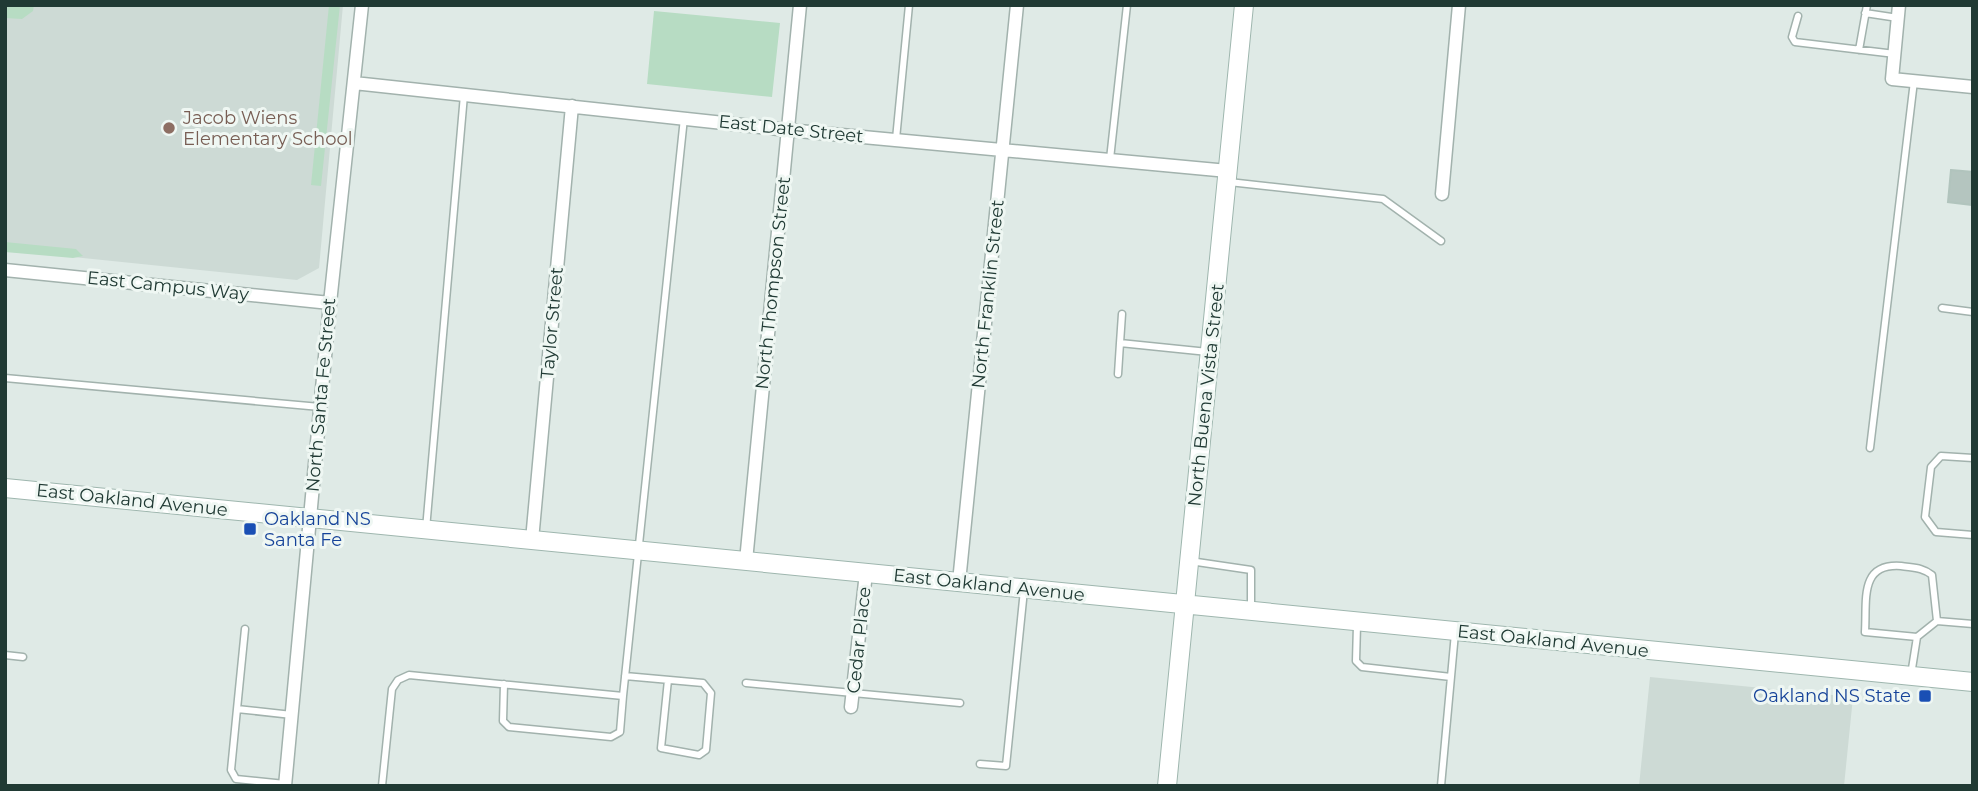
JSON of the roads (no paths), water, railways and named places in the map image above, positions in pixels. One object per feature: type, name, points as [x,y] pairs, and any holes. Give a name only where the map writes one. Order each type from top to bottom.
[{"type":"street","name":"North Santa Fe Street","points":[[285,785],[330,303],[362,5]]},
{"type":"street","name":"North Thompson Street","points":[[746,561],[800,5]]},
{"type":"street","name":"North Franklin Street","points":[[959,582],[1017,5]]},
{"type":"street","name":"North Buena Vista Street","points":[[1167,786],[1244,5]]},
{"type":"street","points":[[1442,194],[1459,5]]},
{"type":"street","points":[[1899,12],[1892,79],[1973,87]]},
{"type":"street","name":"East Date Street","points":[[354,83],[788,130],[1110,159],[1227,176]]},
{"type":"street","name":"Taylor Street","points":[[532,540],[572,106]]},
{"type":"street","name":"East Campus Way","points":[[5,270],[330,303]]},
{"type":"street","name":"East Oakland Avenue","points":[[5,488],[1973,682]]},
{"type":"street","name":"Cedar Place","points":[[852,707],[866,573]]},
{"type":"lane","points":[[896,139],[909,5]]},
{"type":"lane","points":[[1110,159],[1127,5]]},
{"type":"lane","points":[[1859,50],[1866,9],[1899,12]]},
{"type":"lane","points":[[1798,16],[1792,37],[1795,42],[1895,54]]},
{"type":"lane","points":[[1870,449],[1914,81]]},
{"type":"lane","points":[[425,529],[464,95]]},
{"type":"lane","points":[[504,684],[502,721],[509,727],[611,737],[620,732],[684,118]]},
{"type":"lane","points":[[1227,176],[1383,199],[1441,241]]},
{"type":"lane","points":[[1942,308],[1973,312]]},
{"type":"lane","points":[[1118,374],[1122,314]]},
{"type":"lane","points":[[1120,343],[1210,352]]},
{"type":"lane","points":[[5,378],[320,407]]},
{"type":"lane","points":[[1973,458],[1941,456],[1931,467],[1925,517],[1936,531],[1973,535]]},
{"type":"lane","points":[[1189,561],[1251,570],[1250,611]]},
{"type":"lane","points":[[1917,638],[1865,632],[1869,580],[1875,569],[1885,565],[1923,569],[1932,575],[1937,621]]},
{"type":"lane","points":[[980,764],[1006,766],[1025,588]]},
{"type":"lane","points":[[1358,621],[1356,661],[1362,667],[1451,677]]},
{"type":"lane","points":[[1911,676],[1917,638],[1937,621],[1973,624]]},
{"type":"lane","points":[[245,629],[231,770],[236,779],[285,785]]},
{"type":"lane","points":[[1441,786],[1455,631]]},
{"type":"lane","points":[[5,655],[23,657]]},
{"type":"lane","points":[[382,786],[392,689],[398,680],[409,675],[623,696]]},
{"type":"lane","points":[[625,676],[703,683],[711,694],[706,750],[699,755],[662,748],[668,681]]},
{"type":"lane","points":[[746,683],[960,703]]},
{"type":"lane","points":[[237,709],[292,715]]},
{"type":"place","name":"Jacob Wiens Elementary School","points":[[169,128]]},
{"type":"place","name":"Oakland NS Santa Fe","points":[[250,529]]},
{"type":"place","name":"Oakland NS State","points":[[1925,696]]}]
